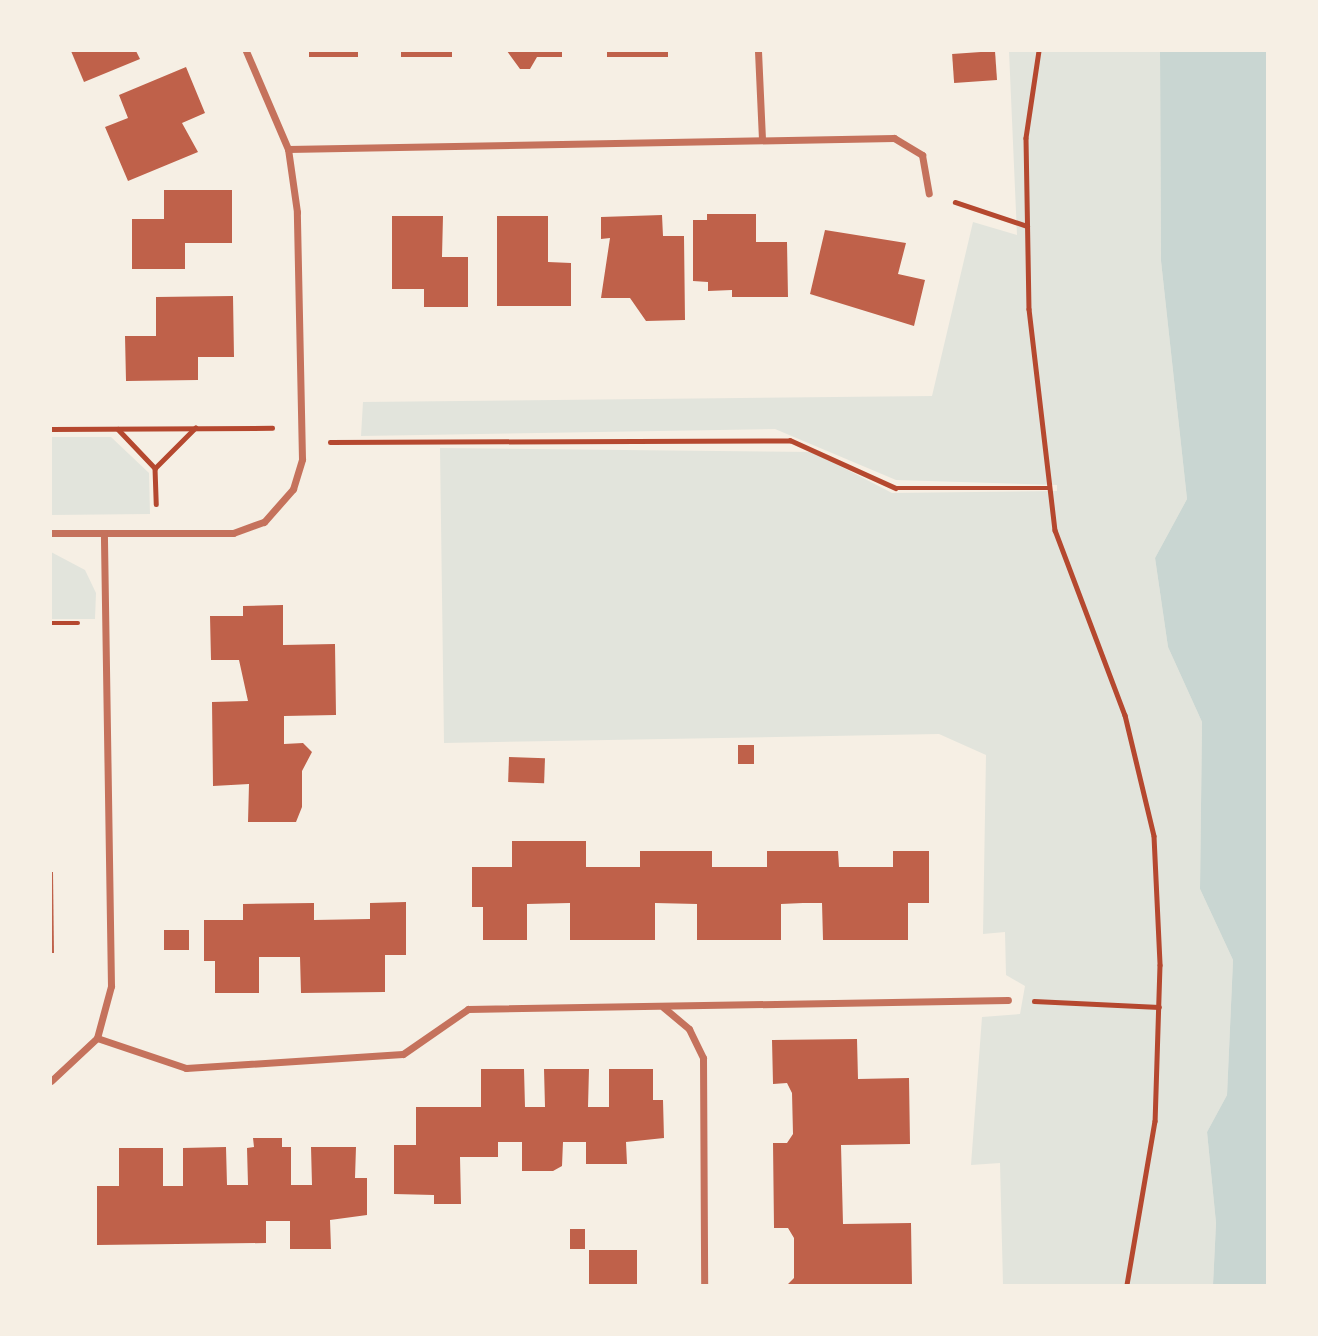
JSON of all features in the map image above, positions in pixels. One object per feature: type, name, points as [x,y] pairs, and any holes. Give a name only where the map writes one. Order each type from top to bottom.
[{"type":"street","points":[[51,533],[233,533],[264,522],[293,489],[302,428],[297,212],[288,149],[246,51]]},
{"type":"street","points":[[758,51],[762,138]]},
{"type":"street","points":[[288,149],[762,138],[894,138],[922,155],[929,193]]},
{"type":"street","points":[[51,1082],[97,1038],[111,986],[104,533]]},
{"type":"street","points":[[97,1038],[186,1068],[403,1054],[468,1010],[1008,1000]]},
{"type":"street","points":[[662,1007],[689,1029],[703,1058],[704,1285]]},
{"type":"path","points":[[1039,51],[1026,138],[1029,309],[1055,530],[1142,776],[1154,836],[1159,1007],[1155,1121],[1127,1285]]},
{"type":"path","points":[[929,193],[1027,226]]},
{"type":"path","points":[[118,429],[155,468],[196,428]]},
{"type":"path","points":[[51,429],[302,428],[328,442],[790,440],[896,488],[1050,488]]},
{"type":"path","points":[[1008,1000],[1159,1007]]},
{"type":"shaded area","points":[[1009,51],[1160,51],[1161,261],[1187,499],[1155,558],[1168,647],[1202,722],[1200,889],[1233,960],[1227,1095],[1207,1132],[1216,1223],[1213,1285],[1003,1285],[1000,1163],[971,1165],[982,1017],[1020,1014],[1025,986],[1006,975],[1005,932],[983,934],[986,755],[939,734],[444,743],[440,448],[813,452],[892,493],[1057,491],[1057,485],[896,480],[775,429],[361,436],[363,402],[932,396],[973,222],[1017,235]]},
{"type":"shaded area","points":[[1160,51],[1267,51],[1267,1285],[1213,1285],[1216,1223],[1207,1132],[1227,1095],[1233,960],[1200,889],[1202,722],[1168,647],[1155,558],[1187,499],[1161,261]]},
{"type":"shaded area","points":[[51,437],[111,437],[149,473],[150,514],[51,515]]},
{"type":"shaded area","points":[[51,552],[85,570],[96,593],[95,619],[51,619]]},
{"type":"building","points":[[71,51],[136,51],[140,59],[84,82]]},
{"type":"building","points":[[309,51],[358,51],[358,57],[309,57]]},
{"type":"building","points":[[401,51],[452,51],[452,57],[401,57]]},
{"type":"building","points":[[507,51],[562,51],[562,57],[537,57],[530,69],[520,69]]},
{"type":"building","points":[[607,51],[668,51],[668,57],[607,57]]},
{"type":"building","points":[[995,51],[997,80],[954,83],[952,54]]},
{"type":"building","points":[[186,67],[205,113],[182,123],[198,152],[128,181],[105,127],[128,118],[119,95]]},
{"type":"building","points":[[164,190],[232,190],[232,243],[185,243],[185,269],[132,269],[132,219],[164,219]]},
{"type":"building","points":[[707,214],[756,214],[756,242],[787,242],[788,297],[732,297],[732,290],[708,291],[708,282],[693,281],[693,220],[707,220]]},
{"type":"building","points":[[662,215],[663,236],[684,236],[685,320],[646,321],[630,298],[601,298],[610,238],[601,239],[601,217]]},
{"type":"building","points":[[392,216],[443,216],[442,257],[468,257],[468,307],[424,307],[424,289],[392,289]]},
{"type":"building","points":[[497,216],[548,216],[548,262],[571,263],[571,306],[497,306]]},
{"type":"building","points":[[825,230],[906,243],[898,274],[925,280],[914,326],[810,294]]},
{"type":"building","points":[[233,296],[234,357],[198,357],[198,380],[126,381],[125,336],[156,336],[156,297]]},
{"type":"building","points":[[283,605],[283,645],[335,644],[336,715],[284,716],[284,744],[303,743],[312,752],[302,771],[302,807],[296,822],[248,822],[249,784],[213,786],[212,702],[248,701],[239,660],[211,660],[210,616],[243,616],[243,606]]},
{"type":"building","points":[[738,745],[754,745],[754,764],[738,764]]},
{"type":"building","points":[[509,757],[545,758],[544,783],[508,782]]},
{"type":"building","points":[[512,841],[586,841],[586,867],[640,867],[640,851],[712,851],[712,867],[767,867],[767,851],[838,851],[839,867],[893,867],[893,851],[929,851],[929,903],[908,903],[908,940],[823,940],[822,903],[803,903],[781,904],[781,940],[697,940],[697,904],[655,903],[655,940],[570,940],[570,903],[527,904],[527,940],[483,940],[483,907],[472,907],[472,867],[512,867]]},
{"type":"building","points":[[53,872],[54,953],[51,953]]},
{"type":"building","points":[[406,902],[406,955],[385,955],[385,992],[301,993],[300,957],[259,957],[259,993],[215,993],[215,961],[204,961],[204,920],[243,920],[243,904],[314,903],[314,920],[370,919],[370,903]]},
{"type":"building","points":[[164,930],[189,930],[189,950],[164,950]]},
{"type":"building","points":[[857,1039],[858,1079],[909,1078],[910,1144],[841,1145],[843,1224],[911,1223],[912,1285],[787,1285],[794,1278],[794,1238],[788,1228],[774,1228],[773,1143],[787,1143],[793,1134],[792,1093],[787,1083],[773,1084],[772,1040]]},
{"type":"building","points":[[481,1069],[524,1069],[525,1107],[545,1107],[544,1069],[589,1069],[588,1107],[609,1107],[609,1069],[653,1069],[653,1100],[663,1100],[664,1138],[626,1142],[627,1164],[586,1164],[586,1142],[563,1142],[562,1166],[553,1171],[522,1171],[522,1142],[498,1142],[498,1157],[460,1157],[461,1204],[434,1204],[434,1195],[394,1194],[394,1145],[416,1145],[416,1107],[481,1107]]},
{"type":"building","points":[[253,1138],[282,1138],[282,1147],[291,1147],[291,1185],[312,1185],[311,1147],[356,1147],[355,1178],[367,1178],[367,1215],[330,1220],[331,1249],[290,1249],[290,1221],[266,1221],[266,1243],[97,1245],[97,1186],[119,1186],[119,1148],[163,1148],[163,1186],[183,1186],[183,1148],[226,1147],[227,1185],[248,1185],[247,1148],[254,1147]]},
{"type":"building","points":[[570,1229],[585,1229],[585,1249],[570,1249]]},
{"type":"building","points":[[589,1250],[637,1250],[637,1285],[589,1285]]}]
